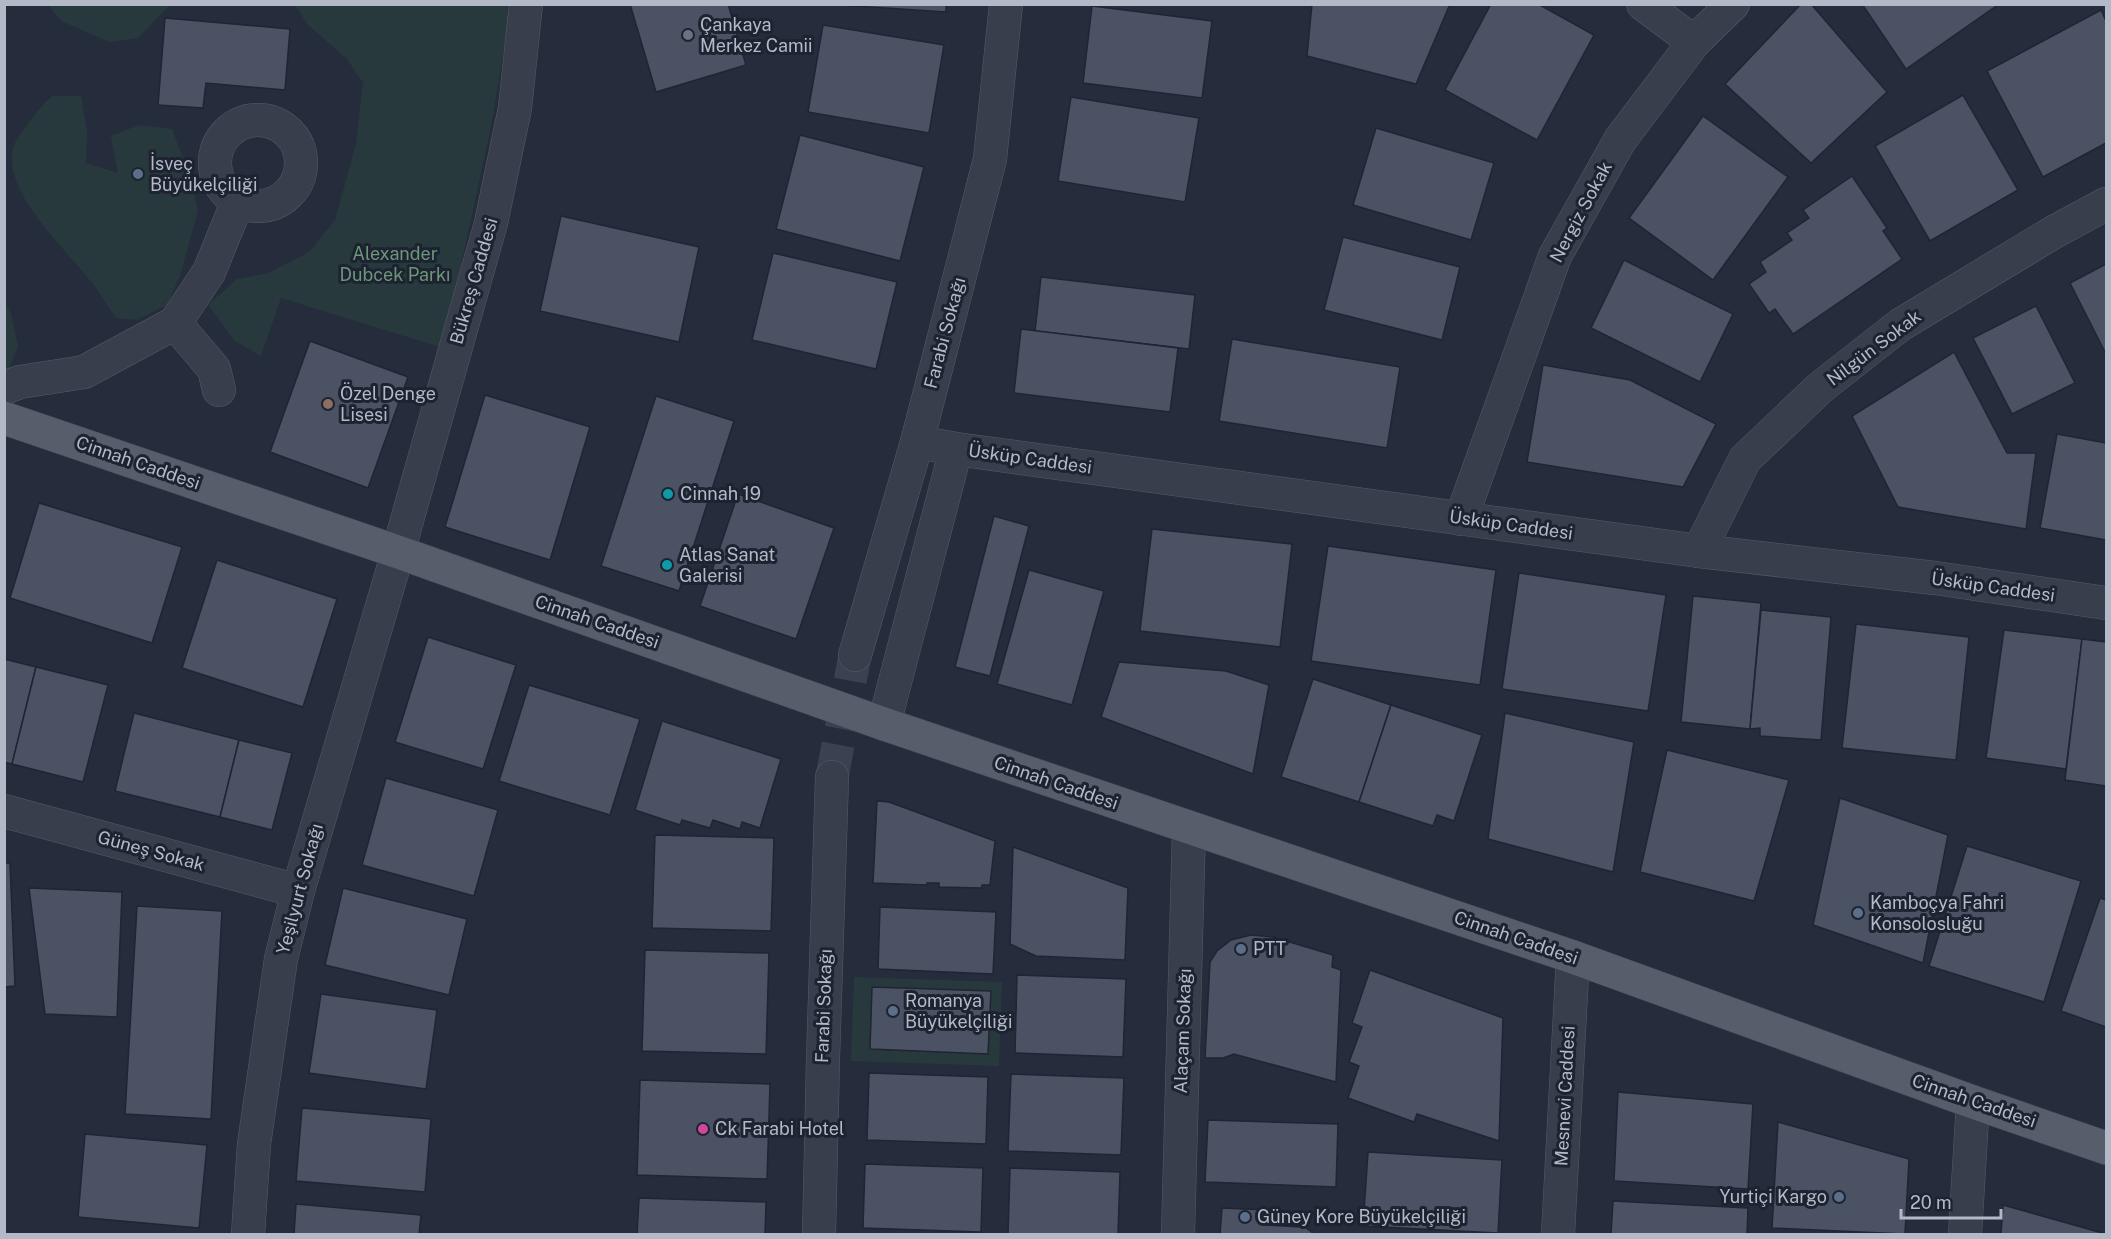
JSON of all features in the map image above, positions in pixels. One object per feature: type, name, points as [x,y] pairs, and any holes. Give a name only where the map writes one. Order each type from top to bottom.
[{"type":"main road","name":"Cinnah Caddesi","points":[[4,418],[398,552],[884,724],[1573,957],[2106,1148]]},
{"type":"street","name":"Bükreş Caddesi","points":[[398,552],[491,223],[515,108],[526,4]]},
{"type":"street","name":"Farabi Sokağı","points":[[855,656],[916,442],[990,159],[1006,4]]},
{"type":"street","points":[[1643,4],[1694,42]]},
{"type":"street","name":"Nergiz Sokak","points":[[1461,519],[1555,256],[1620,140],[1694,42],[1733,4]]},
{"type":"street","points":[[4,388],[20,382],[84,372],[175,322],[209,272],[238,201]]},
{"type":"street","name":"Nilgün Sokak","points":[[1699,551],[1745,459],[1821,387],[1900,325],[2106,204]]},
{"type":"street","points":[[175,322],[214,369],[219,390]]},
{"type":"street","name":"Üsküp Caddesi","points":[[916,442],[1461,519],[1699,551],[1935,578],[2106,603]]},
{"type":"street","points":[[884,724],[956,449]]},
{"type":"street","name":"Yeşilyurt Sokağı","points":[[248,1234],[254,1144],[281,959],[298,891],[398,552]]},
{"type":"street","name":"Farabi Sokağı","points":[[819,1234],[832,777]]},
{"type":"street","name":"Güneş Sokak","points":[[4,811],[298,891]]},
{"type":"street","name":"Alaçam Sokağı","points":[[1178,1234],[1189,828]]},
{"type":"street","name":"Mesnevi Caddesi","points":[[1558,1234],[1573,957]]},
{"type":"street","points":[[1965,1234],[1973,1102]]},
{"type":"green space","points":[[48,5],[170,5],[138,38],[109,42],[61,21]]},
{"type":"green space","name":"Alexander Dubcek Parkı","points":[[295,5],[507,5],[509,20],[490,132],[443,348],[281,298],[261,356],[235,341],[208,305],[237,279],[269,273],[309,252],[335,220],[356,144],[363,83],[347,59],[307,24]]},
{"type":"green space","points":[[52,96],[81,96],[87,131],[86,163],[118,173],[111,136],[139,125],[172,129],[186,166],[198,210],[180,276],[167,305],[137,320],[116,318],[93,284],[40,221],[17,184],[12,165],[13,148],[36,113]]},
{"type":"green space","points":[[4,302],[11,314],[18,347],[5,378]]},
{"type":"green space","points":[[854,977],[1002,982],[999,1066],[851,1061]]},
{"type":"building","name":"Çankaya Merkez Camii","points":[[630,4],[728,4],[746,65],[656,92]]},
{"type":"building","points":[[825,4],[946,4],[946,12]]},
{"type":"building","points":[[1312,4],[1450,4],[1416,84],[1307,56]]},
{"type":"building","points":[[1491,4],[1538,4],[1594,35],[1537,140],[1445,90]]},
{"type":"building","points":[[1801,4],[1811,4],[1887,92],[1811,163],[1725,84]]},
{"type":"building","points":[[1862,4],[1999,4],[1906,69]]},
{"type":"building","points":[[1092,6],[1212,21],[1202,98],[1083,83]]},
{"type":"building","points":[[2101,10],[2106,21],[2106,143],[2043,177],[1987,71]]},
{"type":"building","points":[[165,18],[290,29],[285,90],[206,83],[203,108],[158,105]]},
{"type":"building","points":[[823,25],[944,45],[929,133],[808,112]]},
{"type":"building","points":[[1963,95],[2018,190],[1930,241],[1875,146]]},
{"type":"building","points":[[1071,97],[1199,118],[1185,202],[1058,181]]},
{"type":"building","points":[[1703,116],[1788,177],[1713,280],[1629,218]]},
{"type":"building","points":[[1376,128],[1494,163],[1471,240],[1353,205]]},
{"type":"building","points":[[800,135],[924,167],[900,261],[776,229]]},
{"type":"building","points":[[1852,176],[1887,228],[1883,231],[1902,259],[1793,334],[1775,309],[1769,313],[1749,284],[1766,272],[1760,262],[1792,240],[1787,233],[1809,218],[1803,210]]},
{"type":"building","points":[[561,216],[699,247],[679,342],[540,311]]},
{"type":"building","points":[[1343,237],[1460,267],[1442,340],[1324,310]]},
{"type":"building","points":[[773,253],[897,282],[876,369],[752,340]]},
{"type":"building","points":[[1624,260],[1733,314],[1700,382],[1591,328]]},
{"type":"building","points":[[2106,264],[2106,354],[2070,283]]},
{"type":"building","points":[[1041,277],[1195,295],[1189,349],[1035,331]]},
{"type":"building","points":[[2036,306],[2075,383],[2012,414],[1973,338]]},
{"type":"building","points":[[1021,329],[1178,348],[1170,412],[1014,393]]},
{"type":"building","points":[[1232,339],[1400,367],[1387,448],[1219,421]]},
{"type":"building","points":[[310,341],[408,377],[368,488],[270,452]]},
{"type":"building","points":[[1954,352],[2007,453],[2036,453],[2026,529],[1898,507],[1852,416]]},
{"type":"building","points":[[1543,365],[1630,380],[1716,424],[1683,487],[1527,462]]},
{"type":"building","points":[[485,395],[590,427],[550,560],[445,527]]},
{"type":"building","name":"Cinnah 19","points":[[656,396],[734,421],[679,591],[601,566]]},
{"type":"building","points":[[2057,434],[2106,443],[2106,540],[2040,528]]},
{"type":"building","points":[[738,494],[834,528],[796,639],[700,606]]},
{"type":"building","points":[[39,503],[182,547],[152,643],[10,598]]},
{"type":"building","points":[[994,516],[1029,526],[990,676],[955,667]]},
{"type":"building","points":[[1152,529],[1292,544],[1280,647],[1140,631]]},
{"type":"building","points":[[1328,546],[1496,570],[1480,685],[1311,661]]},
{"type":"building","points":[[217,560],[337,599],[303,707],[182,668]]},
{"type":"building","points":[[1029,570],[1104,591],[1072,705],[997,684]]},
{"type":"building","points":[[1519,573],[1666,595],[1648,711],[1502,689]]},
{"type":"building","points":[[1693,596],[1761,603],[1750,729],[1681,722]]},
{"type":"building","points":[[1761,610],[1831,617],[1821,740],[1760,736],[1760,728],[1750,729]]},
{"type":"building","points":[[1856,624],[1969,637],[1956,760],[1842,748]]},
{"type":"building","points":[[2004,630],[2082,639],[2066,769],[1986,758]]},
{"type":"building","points":[[428,637],[516,665],[483,769],[395,742]]},
{"type":"building","points":[[2082,639],[2106,642],[2106,786],[2065,780]]},
{"type":"building","points":[[4,659],[36,667],[12,764],[4,762]]},
{"type":"building","points":[[1119,662],[1226,671],[1269,685],[1253,774],[1101,717]]},
{"type":"building","points":[[36,667],[108,685],[83,782],[12,764]]},
{"type":"building","points":[[1313,679],[1391,705],[1359,802],[1281,777]]},
{"type":"building","points":[[529,685],[640,719],[610,815],[499,781]]},
{"type":"building","points":[[1391,705],[1482,735],[1454,821],[1437,815],[1433,826],[1359,802]]},
{"type":"building","points":[[134,713],[239,740],[220,817],[115,791]]},
{"type":"building","points":[[1505,713],[1634,742],[1613,872],[1488,839]]},
{"type":"building","points":[[662,721],[781,759],[760,828],[742,822],[740,829],[713,820],[710,828],[682,820],[680,825],[635,810]]},
{"type":"building","points":[[239,740],[292,753],[272,830],[220,817]]},
{"type":"building","points":[[1667,750],[1789,780],[1754,901],[1640,872]]},
{"type":"building","points":[[386,778],[498,810],[474,896],[362,865]]},
{"type":"building","points":[[1840,798],[1948,835],[1923,963],[1813,925]]},
{"type":"building","points":[[877,801],[889,802],[995,841],[990,885],[982,885],[982,888],[939,887],[939,883],[927,883],[927,885],[873,883]]},
{"type":"building","points":[[655,835],[774,838],[771,931],[652,928]]},
{"type":"building","points":[[1967,846],[2081,881],[2044,1002],[1929,966]]},
{"type":"building","points":[[1013,847],[1128,888],[1125,960],[1036,956],[1010,944]]},
{"type":"building","points":[[4,863],[10,863],[15,986],[4,987]]},
{"type":"building","points":[[29,888],[122,892],[117,1017],[45,1014]]},
{"type":"building","points":[[343,888],[467,919],[449,995],[325,965]]},
{"type":"building","points":[[2100,898],[2106,900],[2106,1027],[2061,1011]]},
{"type":"building","points":[[137,906],[222,911],[211,1119],[125,1114]]},
{"type":"building","points":[[880,907],[996,912],[993,974],[878,969]]},
{"type":"building","points":[[1251,935],[1273,937],[1333,955],[1332,967],[1341,970],[1336,1082],[1234,1054],[1223,1058],[1205,1058],[1210,962],[1217,951],[1231,940]]},
{"type":"building","points":[[645,950],[769,953],[766,1054],[642,1051]]},
{"type":"building","points":[[1370,970],[1503,1018],[1499,1141],[1417,1114],[1414,1122],[1348,1098],[1359,1066],[1349,1062],[1362,1027],[1352,1023]]},
{"type":"building","points":[[1017,975],[1126,979],[1123,1057],[1015,1053]]},
{"type":"building","points":[[872,987],[991,991],[988,1054],[870,1049]]},
{"type":"building","points":[[321,994],[437,1010],[426,1089],[309,1073]]},
{"type":"building","points":[[869,1073],[988,1077],[986,1144],[867,1140]]},
{"type":"building","points":[[1011,1074],[1124,1078],[1121,1155],[1008,1151]]},
{"type":"building","name":"Ck Farabi Hotel","points":[[640,1080],[770,1084],[767,1179],[637,1175]]},
{"type":"building","points":[[1618,1092],[1753,1104],[1748,1189],[1614,1181]]},
{"type":"building","points":[[302,1108],[431,1119],[425,1192],[296,1181]]},
{"type":"building","points":[[1208,1120],[1338,1124],[1336,1187],[1205,1182]]},
{"type":"building","points":[[1778,1122],[1909,1159],[1905,1234],[1772,1228]]},
{"type":"building","points":[[85,1134],[207,1145],[199,1228],[78,1217]]},
{"type":"building","points":[[1368,1152],[1502,1160],[1498,1233],[1363,1226]]},
{"type":"building","points":[[865,1164],[983,1168],[981,1232],[863,1228]]},
{"type":"building","points":[[1010,1168],[1120,1172],[1118,1234],[1008,1234]]},
{"type":"building","points":[[639,1198],[766,1202],[765,1234],[637,1234]]},
{"type":"building","points":[[1613,1201],[1748,1208],[1747,1234],[1611,1234]]},
{"type":"building","points":[[296,1204],[421,1215],[419,1234],[294,1234]]},
{"type":"building","points":[[2003,1205],[2106,1234],[2001,1234]]},
{"type":"building","name":"Güney Kore Büyükelçiliği","points":[[1222,1208],[1268,1210],[1268,1225],[1300,1227],[1300,1223],[1314,1234],[1220,1234]]},
{"type":"tunnel","points":[[832,777],[855,655]]},
{"type":"place","name":"Çankaya Merkez Camii","points":[[688,35]]},
{"type":"place","name":"İsveç Büyükelçiliği","points":[[138,174]]},
{"type":"place","name":"Özel Denge Lisesi","points":[[328,404]]},
{"type":"place","name":"Cinnah 19","points":[[668,494]]},
{"type":"place","name":"Atlas Sanat Galerisi","points":[[667,565]]},
{"type":"place","name":"Kamboçya Fahri Konsolosluğu","points":[[1858,913]]},
{"type":"place","name":"PTT","points":[[1241,949]]},
{"type":"place","name":"Romanya Büyükelçiliği","points":[[893,1011]]},
{"type":"place","name":"Ck Farabi Hotel","points":[[703,1129]]},
{"type":"place","name":"Yurtiçi Kargo","points":[[1839,1197]]},
{"type":"place","name":"Güney Kore Büyükelçiliği","points":[[1245,1217]]}]
